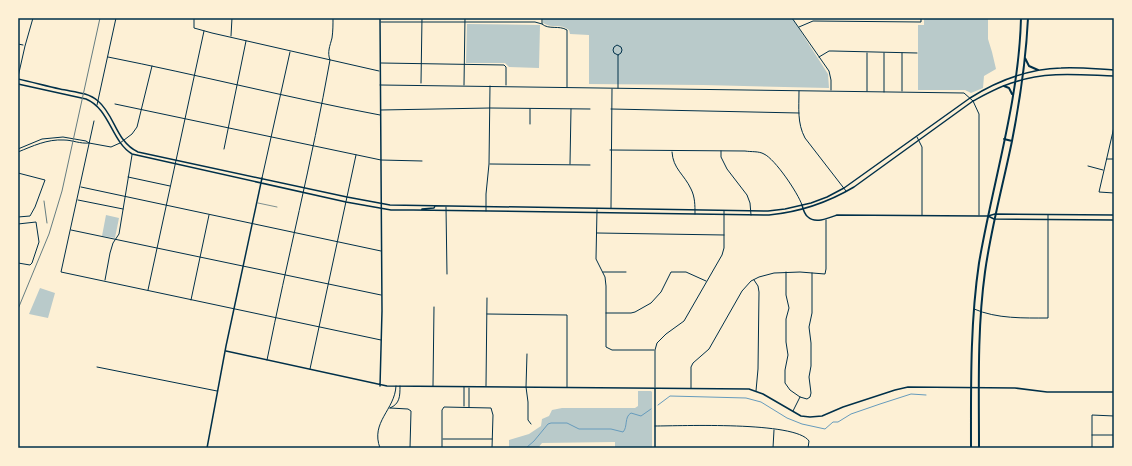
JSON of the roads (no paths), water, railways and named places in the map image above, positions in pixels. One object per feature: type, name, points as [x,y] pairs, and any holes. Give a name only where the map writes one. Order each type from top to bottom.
[{"type":"main road","points":[[380,18],[380,110],[382,160],[380,386]]},
{"type":"main road","points":[[971,448],[972,342],[974,309],[988,216],[1013,96],[1021,18]]},
{"type":"main road","points":[[979,448],[978,387],[981,312],[985,273],[994,219],[1012,141],[1023,80],[1028,18]]},
{"type":"main road","points":[[1025,57],[1029,66],[1038,70]]},
{"type":"main road","points":[[18,78],[83,94],[98,101],[104,107],[124,141],[138,152],[304,187],[382,206],[486,206],[768,211],[802,206],[827,197],[844,188],[970,98],[1016,76],[1038,70],[1061,68],[1114,70]]},
{"type":"main road","points":[[1103,70],[1103,76]]},
{"type":"main road","points":[[18,84],[86,99],[97,105],[120,143],[132,154],[346,202],[411,210],[751,216],[782,214],[828,201],[847,191],[973,102],[1004,86],[1023,80],[1053,75],[1114,76]]},
{"type":"main road","points":[[1004,86],[1007,86],[1010,89],[1013,96]]},
{"type":"main road","points":[[1004,139],[1012,141]]},
{"type":"main road","points":[[207,448],[225,351],[262,178]]},
{"type":"main road","points":[[421,210],[424,208],[434,208],[435,206]]},
{"type":"main road","points":[[802,206],[807,217],[810,219],[826,219],[837,215],[1114,215]]},
{"type":"main road","points":[[519,207],[519,212]]},
{"type":"main road","points":[[563,208],[563,213]]},
{"type":"main road","points":[[653,209],[653,214]]},
{"type":"main road","points":[[1086,214],[1086,220]]},
{"type":"main road","points":[[988,216],[994,219],[1114,220]]},
{"type":"main road","points":[[225,351],[380,386],[741,388],[756,391],[768,396],[793,412],[805,416],[822,416],[872,397],[908,387],[978,387],[1015,388],[1047,392],[1114,392]]},
{"type":"main road","points":[[655,388],[655,448]]},
{"type":"street","points":[[18,78],[24,46],[33,18]]},
{"type":"street","points":[[97,105],[116,18]]},
{"type":"street","points":[[194,18],[194,28],[204,31],[380,71]]},
{"type":"street","points":[[231,37],[232,18]]},
{"type":"street","points":[[267,360],[284,275],[322,104],[330,60],[329,46],[332,35],[333,18]]},
{"type":"street","points":[[421,85],[422,18]]},
{"type":"street","points":[[464,86],[465,18]]},
{"type":"street","points":[[542,18],[542,24]]},
{"type":"street","points":[[792,18],[830,74],[831,91]]},
{"type":"street","points":[[799,27],[807,22],[813,21],[921,22],[921,18]]},
{"type":"street","points":[[380,22],[535,22],[546,27],[562,28],[567,30],[567,88]]},
{"type":"street","points":[[148,290],[204,31]]},
{"type":"street","points":[[224,149],[246,41]]},
{"type":"street","points":[[18,44],[24,46]]},
{"type":"street","points":[[618,55],[614,54],[613,50],[617,45],[621,47],[622,50],[618,55],[618,88]]},
{"type":"street","points":[[262,178],[290,51]]},
{"type":"street","points":[[819,58],[829,51],[916,53]]},
{"type":"street","points":[[867,52],[867,91]]},
{"type":"street","points":[[884,52],[884,92]]},
{"type":"street","points":[[902,52],[902,92]]},
{"type":"street","points":[[108,57],[381,116]]},
{"type":"street","points":[[380,63],[501,65],[506,67],[506,86]]},
{"type":"street","points":[[18,152],[50,140],[89,143],[109,147],[124,141],[134,132],[142,110],[152,66]]},
{"type":"street","points":[[380,84],[964,93],[973,102],[979,114],[979,216]]},
{"type":"street","points":[[486,211],[489,164],[490,86]]},
{"type":"street","points":[[610,209],[612,88]]},
{"type":"street","points":[[799,90],[800,126],[806,138],[847,191]]},
{"type":"street","points":[[115,104],[382,160],[422,161]]},
{"type":"street","points":[[380,110],[490,108],[590,109]]},
{"type":"street","points":[[530,108],[530,124]]},
{"type":"street","points":[[570,165],[571,108]]},
{"type":"street","points":[[611,109],[799,113]]},
{"type":"street","points":[[94,121],[61,272],[381,341]]},
{"type":"street","points":[[1114,127],[1099,192],[1114,193]]},
{"type":"street","points":[[917,136],[922,147],[922,216]]},
{"type":"street","points":[[18,148],[50,137],[74,138],[86,140],[89,143]]},
{"type":"street","points":[[610,150],[745,151],[765,154],[800,197],[802,206]]},
{"type":"street","points":[[672,151],[675,166],[691,189],[694,196],[696,214]]},
{"type":"street","points":[[721,151],[721,157],[727,169],[747,195],[751,216]]},
{"type":"street","points":[[104,281],[110,253],[119,234],[132,154]]},
{"type":"street","points":[[310,370],[356,155]]},
{"type":"street","points":[[1106,159],[1114,160]]},
{"type":"street","points":[[489,164],[590,165]]},
{"type":"street","points":[[1088,166],[1104,170]]},
{"type":"street","points":[[18,173],[45,180],[30,216],[18,217]]},
{"type":"street","points":[[128,176],[171,186]]},
{"type":"street","points":[[80,187],[382,251]]},
{"type":"street","points":[[77,200],[123,209]]},
{"type":"street","points":[[446,206],[447,274]]},
{"type":"street","points":[[597,208],[596,259],[605,277],[606,286],[605,345],[607,348],[655,350]]},
{"type":"street","points":[[655,388],[655,350],[660,339],[684,321],[722,255],[724,210]]},
{"type":"street","points":[[191,300],[209,214]]},
{"type":"street","points":[[974,309],[981,312],[1010,317],[1048,318],[1048,214]]},
{"type":"street","points":[[692,388],[691,367],[693,363],[709,349],[748,283],[754,279],[774,273],[812,273],[823,275],[825,273],[826,219]]},
{"type":"street","points":[[18,224],[36,222],[39,242],[32,263],[30,265],[18,263]]},
{"type":"street","points":[[71,230],[381,295]]},
{"type":"street","points":[[596,233],[724,235]]},
{"type":"street","points":[[602,272],[626,272]]},
{"type":"street","points":[[606,312],[631,313],[651,303],[661,292],[671,272],[686,272],[707,282]]},
{"type":"street","points":[[786,272],[786,295],[788,308],[786,342],[788,355],[785,383],[790,390],[800,397],[807,399],[811,395],[809,377],[812,343],[809,327],[811,315],[812,273]]},
{"type":"street","points":[[754,279],[759,292],[758,369],[756,391]]},
{"type":"street","points":[[486,387],[487,298]]},
{"type":"street","points":[[433,386],[434,307]]},
{"type":"street","points":[[487,314],[567,315],[567,388]]},
{"type":"street","points":[[527,354],[526,387],[528,420],[531,424]]},
{"type":"street","points":[[97,367],[218,391]]},
{"type":"street","points":[[380,448],[377,438],[378,428],[390,408],[396,386]]},
{"type":"street","points":[[390,408],[398,402],[400,386]]},
{"type":"street","points":[[464,387],[464,407]]},
{"type":"street","points":[[469,387],[469,407]]},
{"type":"street","points":[[793,412],[800,397]]},
{"type":"street","points":[[393,398],[398,402]]},
{"type":"street","points":[[442,448],[442,410],[444,407],[491,408],[493,415],[492,448]]},
{"type":"street","points":[[390,408],[407,408],[410,410],[410,448]]},
{"type":"street","points":[[1092,448],[1092,416],[1114,416]]},
{"type":"street","points":[[654,426],[741,426],[774,429],[791,432],[807,438],[809,441],[808,448]]},
{"type":"street","points":[[773,448],[774,429]]},
{"type":"street","points":[[1092,434],[1114,435]]},
{"type":"street","points":[[442,439],[492,439]]},
{"type":"lane","points":[[257,203],[277,207]]},
{"type":"waterway","points":[[658,405],[670,396],[746,398],[761,402],[787,418],[802,424],[825,429],[833,422],[838,422],[851,414],[880,404],[911,394],[926,395]]},
{"type":"waterway","points":[[526,448],[548,424],[551,423],[567,423],[579,429],[611,429],[623,432],[627,419],[631,413],[641,416],[651,409]]},
{"type":"railway","points":[[18,309],[49,234],[62,191],[100,18]]},
{"type":"railway","points":[[44,201],[47,223]]}]
